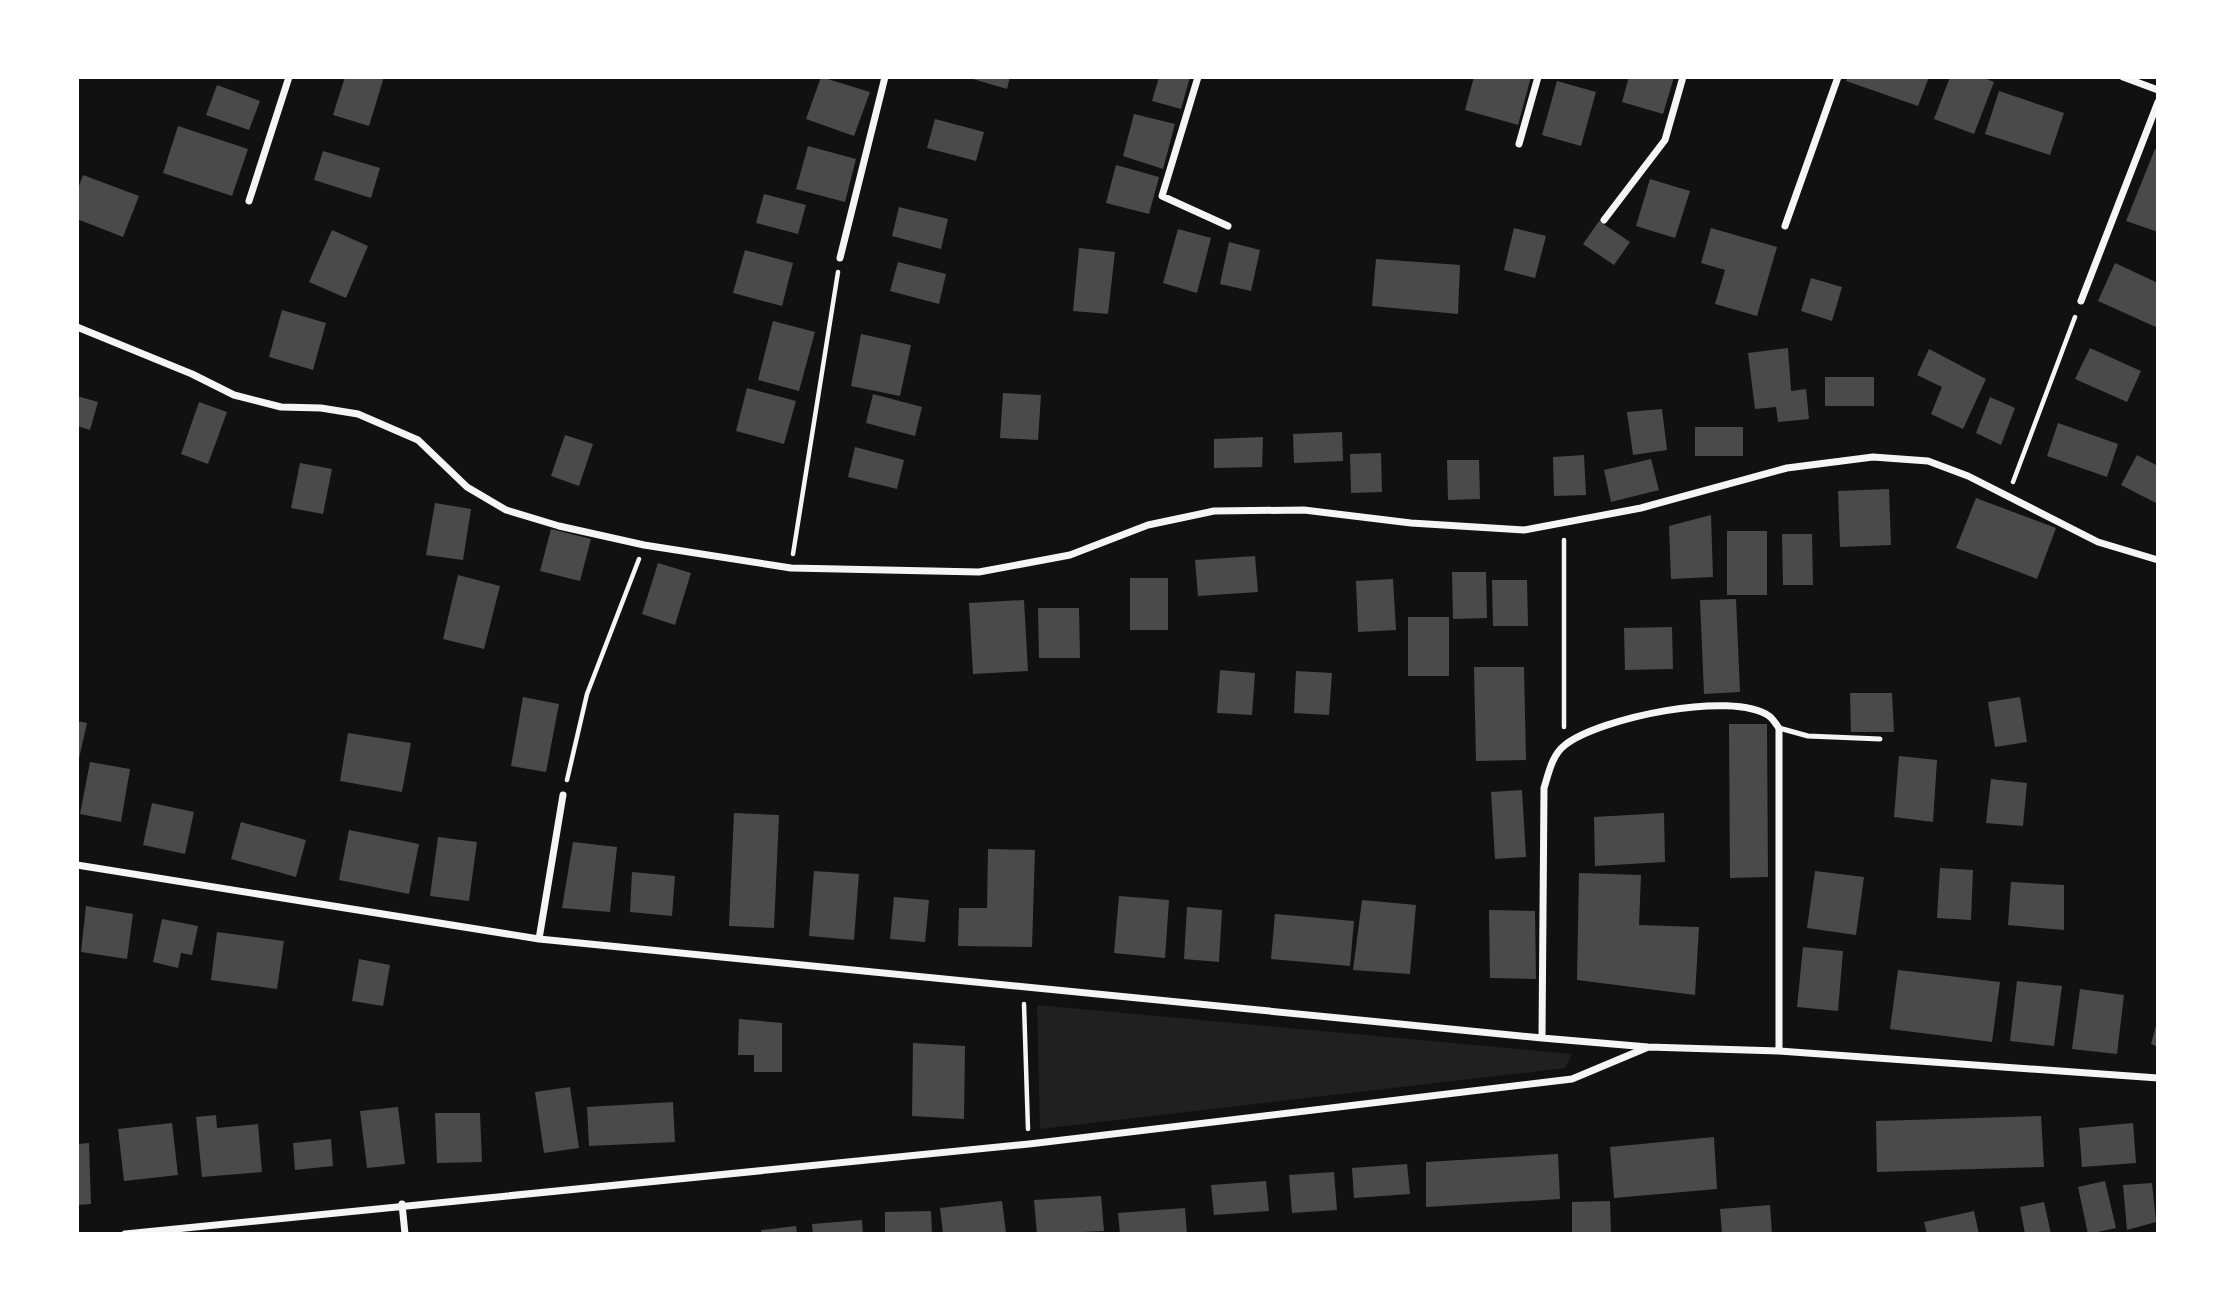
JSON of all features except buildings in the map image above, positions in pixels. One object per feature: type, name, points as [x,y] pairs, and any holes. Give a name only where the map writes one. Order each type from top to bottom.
[{"type":"street","points":[[249,201],[289,77]]},
{"type":"street","points":[[840,258],[885,77]]},
{"type":"street","points":[[1198,77],[1162,196],[1228,226]]},
{"type":"street","points":[[1519,144],[1538,77]]},
{"type":"street","points":[[1604,220],[1665,140],[1683,77]]},
{"type":"street","points":[[1786,226],[1838,77]]},
{"type":"street","points":[[2123,77],[2158,90]]},
{"type":"street","points":[[2081,301],[2158,102]]},
{"type":"street","points":[[77,327],[192,374],[234,395],[281,407],[321,408],[358,414],[418,440],[467,487],[506,510],[559,526],[644,545],[791,568],[979,572],[1070,555],[1148,524],[1214,510],[1304,510],[1410,523],[1524,530],[1641,508],[1787,468],[1873,457],[1928,461],[1968,476],[2098,542],[2158,560]]},
{"type":"street","points":[[1542,1038],[1544,788],[1552,761],[1564,745],[1599,725],[1682,708],[1752,709],[1769,716],[1779,728],[1779,1051]]},
{"type":"street","points":[[539,939],[563,795]]},
{"type":"street","points":[[77,865],[539,939],[1542,1038],[1648,1047],[1779,1051],[2158,1078]]},
{"type":"street","points":[[125,1234],[1029,1144],[1572,1079],[1648,1047]]},
{"type":"street","points":[[402,1205],[405,1234]]},
{"type":"lane","points":[[1779,728],[1808,736],[1880,739]]},
{"type":"path","points":[[791,568],[840,258]]},
{"type":"path","points":[[2008,496],[2081,301]]},
{"type":"path","points":[[1564,523],[1564,745]]},
{"type":"path","points":[[563,795],[587,694],[644,545]]},
{"type":"path","points":[[1023,986],[1029,1144]]},
{"type":"shaded area","points":[[1037,1005],[1572,1054],[1565,1068],[1040,1129]]}]
